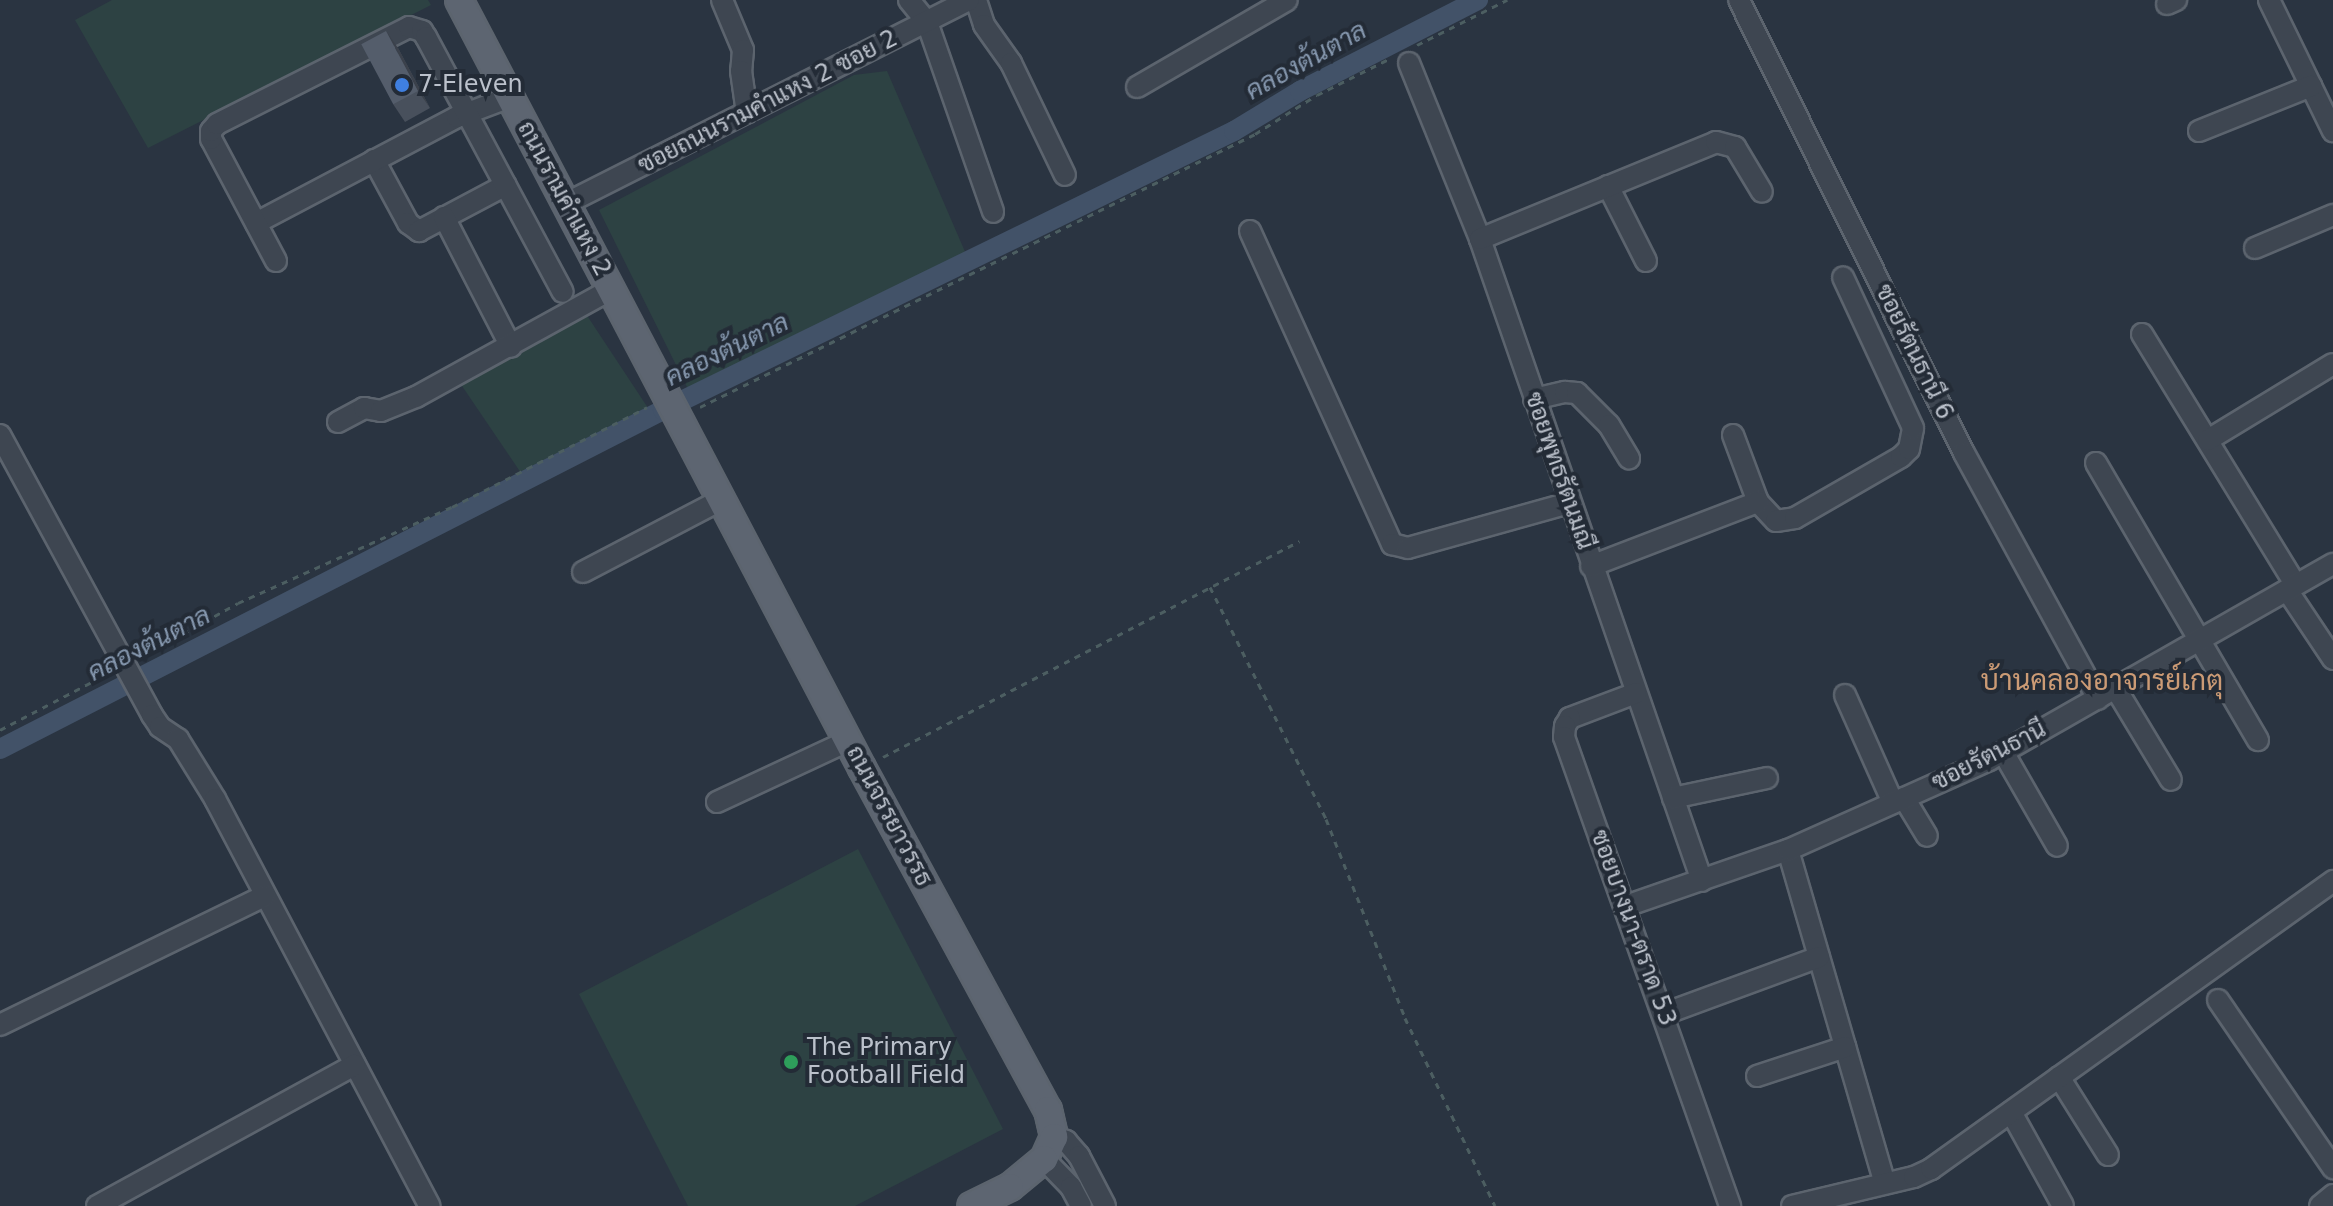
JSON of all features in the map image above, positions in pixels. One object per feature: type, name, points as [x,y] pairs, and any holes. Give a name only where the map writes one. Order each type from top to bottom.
[{"type":"main road","name":"ถนนรามคำแหง 2","points":[[459,0],[673,406]]},
{"type":"main road","name":"ถนนจรรยาวรรธ","points":[[673,406],[862,768],[1048,1110],[1049,1148]]},
{"type":"main road","points":[[971,1206],[1010,1187],[1049,1148]]},
{"type":"street","points":[[722,0],[743,50],[747,113]]},
{"type":"street","points":[[909,0],[927,22],[993,212]]},
{"type":"street","name":"ซอยถนนรามคำแหง 2 ซอย 2","points":[[567,203],[969,0]]},
{"type":"street","points":[[976,0],[984,25],[1011,63],[1065,175]]},
{"type":"street","points":[[1137,87],[1287,0]]},
{"type":"street","name":"ซอยรัตนธานี 6","points":[[1739,0],[1964,453],[2107,694],[2171,780]]},
{"type":"street","points":[[2269,0],[2333,131]]},
{"type":"street","points":[[276,261],[211,139],[211,131],[217,124],[409,27],[422,31],[426,37],[563,292]]},
{"type":"street","name":"ซอยพุทธรัตนมณี","points":[[1406,56],[1480,239],[1702,881]]},
{"type":"street","points":[[2199,131],[2311,86]]},
{"type":"street","points":[[256,223],[467,113],[510,97]]},
{"type":"street","points":[[1480,239],[1716,142],[1726,142],[1735,147],[1762,192]]},
{"type":"street","points":[[374,160],[408,223],[419,231],[506,185]]},
{"type":"street","points":[[1608,186],[1646,261]]},
{"type":"street","points":[[2255,248],[2333,215]]},
{"type":"street","points":[[444,217],[511,347]]},
{"type":"street","points":[[1250,231],[1392,544],[1408,548],[1569,503]]},
{"type":"street","points":[[1733,435],[1758,502],[1776,521],[1795,518],[1901,457],[1913,439],[1908,414],[1843,277]]},
{"type":"street","points":[[338,422],[364,408],[381,411],[416,397],[612,289]]},
{"type":"street","points":[[2142,334],[2208,440],[2333,659]]},
{"type":"street","points":[[2208,440],[2331,369]]},
{"type":"street","points":[[1534,399],[1565,392],[1577,393],[1609,425],[1629,458]]},
{"type":"street","points":[[0,435],[152,715],[160,727],[178,739],[215,799],[430,1206]]},
{"type":"street","points":[[2096,463],[2258,740]]},
{"type":"street","points":[[583,572],[721,500]]},
{"type":"street","points":[[1591,566],[1758,502]]},
{"type":"street","name":"ซอยรัตนธานี","points":[[1626,906],[1788,850],[2003,752],[2333,564]]},
{"type":"street","name":"ซอยบางนา-ตราด 53","points":[[1636,693],[1570,718],[1564,737],[1730,1206]]},
{"type":"street","points":[[1845,695],[1898,801],[1927,836]]},
{"type":"street","points":[[717,802],[848,741]]},
{"type":"street","points":[[2003,752],[2057,846]]},
{"type":"street","points":[[1673,798],[1767,778]]},
{"type":"street","points":[[1788,850],[1885,1183]]},
{"type":"street","points":[[1792,1206],[1914,1177],[1931,1169],[2333,881]]},
{"type":"street","points":[[0,1025],[265,896]]},
{"type":"street","points":[[1664,1014],[1819,957]]},
{"type":"street","points":[[2218,1000],[2330,1158]]},
{"type":"street","points":[[1757,1076],[1845,1047]]},
{"type":"street","points":[[97,1206],[355,1065]]},
{"type":"street","points":[[2059,1077],[2108,1155]]},
{"type":"street","points":[[2011,1112],[2063,1206]]},
{"type":"street","points":[[1081,1206],[1049,1148],[1066,1141],[1079,1156],[1105,1206]]},
{"type":"street","points":[[2320,1206],[2333,1195]]},
{"type":"path","points":[[0,730],[238,603],[452,507],[638,413],[673,406],[1255,134],[1317,95],[1406,56],[1507,0]]},
{"type":"path","points":[[862,768],[1299,541]]},
{"type":"path","points":[[1210,587],[1326,819],[1405,1018],[1495,1206]]},
{"type":"green space","points":[[112,0],[428,0],[431,5],[148,148],[75,20]]},
{"type":"green space","points":[[887,71],[966,254],[688,389],[599,210],[854,75]]},
{"type":"green space","points":[[586,314],[650,411],[523,476],[460,383]]},
{"type":"green space","name":"The Primary Football Field","points":[[858,849],[1003,1129],[855,1206],[688,1206],[579,994]]},
{"type":"building","name":"7-Eleven","points":[[386,31],[418,91],[393,104],[361,44]]},
{"type":"waterway","name":"คลองต้นตาล","points":[[0,749],[663,410],[1234,131],[1300,91],[1478,0]]},
{"type":"place","name":"7-Eleven","points":[[402,85]]},
{"type":"place","name":"The Primary Football Field","points":[[791,1062]]},
{"type":"district","name":"บ้านคลองอาจารย์เกตุ","points":[[2102,681]]}]
